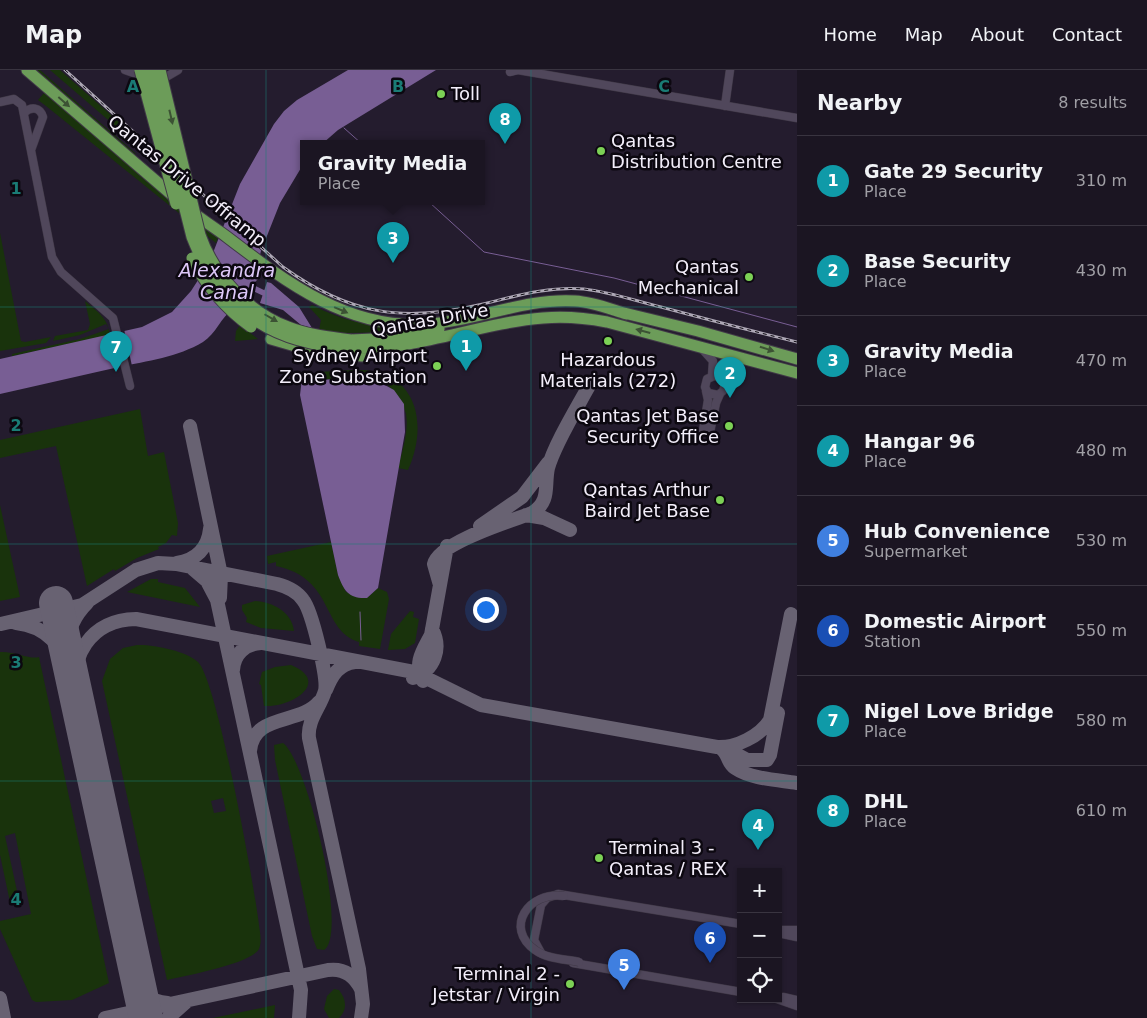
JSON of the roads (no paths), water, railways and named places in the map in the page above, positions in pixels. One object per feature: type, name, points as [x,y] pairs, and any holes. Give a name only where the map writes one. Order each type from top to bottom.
[{"type":"highway","name":"Qantas Drive Offramp","points":[[27,70],[166,190],[268,269],[326,304],[373,321],[398,325],[451,321],[531,303],[555,301],[577,301],[627,314]]},
{"type":"highway","points":[[140,70],[182,230],[200,273],[237,316],[261,334],[303,350],[351,348]]},
{"type":"highway","name":"Qantas Drive","points":[[150,70],[192,237],[203,262],[212,277],[247,315],[269,330],[311,344],[351,348],[406,346],[542,318],[582,318],[607,322],[797,373]]},
{"type":"highway","name":"Qantas Drive","points":[[160,70],[200,235],[205,247],[219,271],[249,303],[273,320],[289,328],[319,335],[351,348],[547,308],[588,307],[627,314],[749,344],[797,359]]},
{"type":"street","points":[[125,70],[134,75],[155,78],[166,77],[178,70]]},
{"type":"street","points":[[510,72],[518,70],[797,118]]},
{"type":"street","points":[[725,106],[730,70]]},
{"type":"street","points":[[0,102],[17,100],[22,105],[52,257],[61,272],[108,311],[117,330],[130,386]]},
{"type":"street","points":[[24,113],[28,109],[36,108],[43,117],[31,152]]},
{"type":"street","points":[[690,344],[712,358],[716,376],[725,386],[716,403],[707,430],[708,400],[706,381],[716,376],[722,361],[728,358],[746,359]]},
{"type":"street","points":[[706,390],[711,395],[720,394]]},
{"type":"street","points":[[737,925],[568,894],[550,896],[540,905],[535,944],[539,952],[550,959],[737,990]]},
{"type":"street","points":[[737,925],[550,895],[533,902],[524,914],[521,929],[528,943],[540,953],[554,957],[737,990]]},
{"type":"street","points":[[782,932],[797,930]]},
{"type":"street","points":[[782,933],[797,937]]},
{"type":"street","points":[[782,998],[797,1000]]},
{"type":"street","points":[[782,1000],[797,1006]]},
{"type":"water","name":"Alexandra Canal","points":[[348,70],[436,70],[338,130],[327,140],[300,140],[300,170],[280,203],[261,251],[256,271],[258,279],[252,285],[252,293],[247,300],[225,316],[208,339],[193,347],[162,358],[0,394],[0,359],[142,327],[172,312],[191,291],[209,263],[240,184],[274,124],[284,111],[297,100]]},
{"type":"water","points":[[267,282],[271,283],[299,307],[312,328],[301,325],[283,310],[260,303]]},
{"type":"water","points":[[321,376],[323,380],[363,376],[372,378],[394,390],[404,404],[405,432],[378,588],[367,598],[356,597],[348,593],[338,575],[300,395],[302,378]]},
{"type":"waterway","points":[[344,128],[358,140]]},
{"type":"waterway","points":[[432,205],[484,252],[614,278],[797,327]]},
{"type":"waterway","points":[[247,285],[268,295]]},
{"type":"waterway","points":[[360,612],[361,640]]},
{"type":"railway","points":[[65,70],[283,267],[331,296],[355,305],[378,311],[427,313],[454,310],[545,290],[584,289],[613,294],[797,342]]},
{"type":"place","name":"Toll","points":[[441,94]]},
{"type":"place","name":"DHL","points":[[505,144]]},
{"type":"place","name":"Qantas Distribution Centre","points":[[601,151]]},
{"type":"place","name":"Gravity Media","points":[[393,263]]},
{"type":"place","name":"Qantas Mechanical","points":[[749,277]]},
{"type":"place","name":"Hazardous Materials (272)","points":[[608,341]]},
{"type":"place","name":"Sydney Airport Zone Substation","points":[[437,366]]},
{"type":"place","name":"Gate 29 Security","points":[[466,371]]},
{"type":"place","name":"Nigel Love Bridge","points":[[116,372]]},
{"type":"place","name":"Base Security","points":[[730,398]]},
{"type":"place","name":"Qantas Jet Base Security Office","points":[[729,426]]},
{"type":"place","name":"Qantas Arthur Baird Jet Base","points":[[720,500]]},
{"type":"place","name":"Hangar 96","points":[[758,850]]},
{"type":"place","name":"Terminal 3 - Qantas / REX","points":[[599,858]]},
{"type":"place","name":"Domestic Airport","points":[[710,963]]},
{"type":"place","name":"Terminal 2 - Jetstar / Virgin","points":[[570,984]]},
{"type":"place","name":"Hub Convenience","points":[[624,990]]}]
